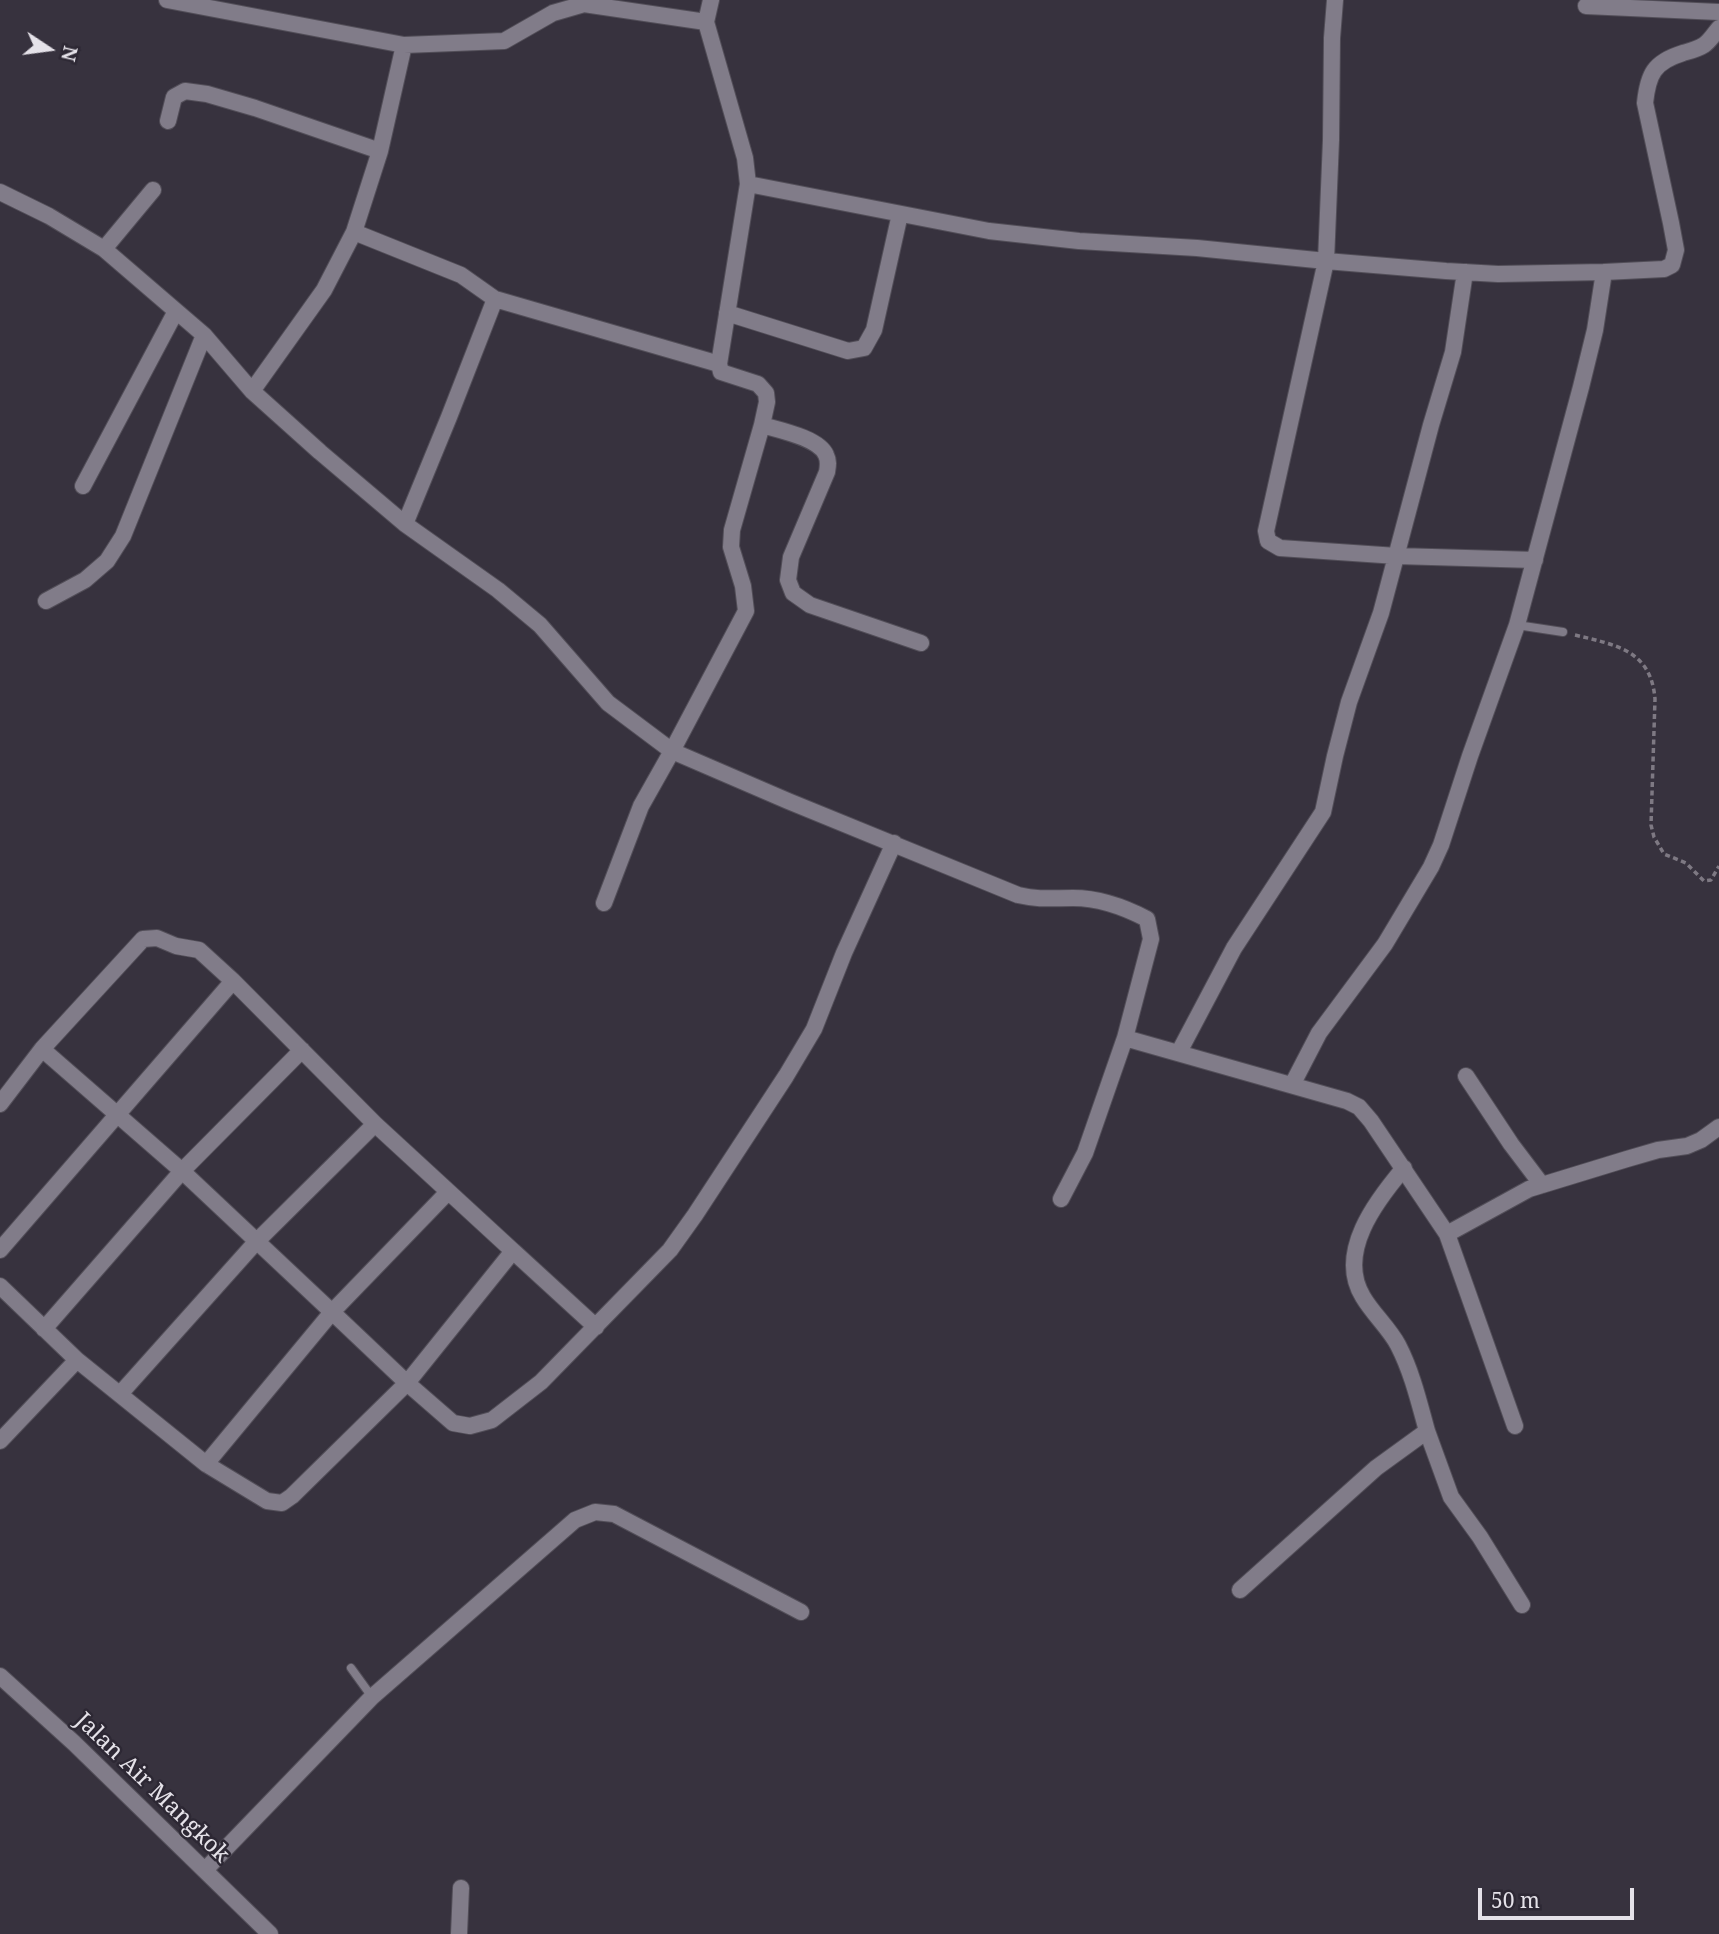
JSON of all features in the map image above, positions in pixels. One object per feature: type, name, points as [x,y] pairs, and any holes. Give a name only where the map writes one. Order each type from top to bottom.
[{"type":"street","points":[[167,0],[404,45],[504,41],[553,13],[584,4],[706,22]]},
{"type":"street","points":[[604,903],[640,806],[746,611],[743,586],[731,547],[732,530],[767,402],[766,393],[758,384],[721,372],[719,364],[748,184],[745,158],[706,22],[711,0]]},
{"type":"street","points":[[1335,0],[1326,261],[1266,531],[1268,541],[1280,548],[1398,556],[1535,560]]},
{"type":"street","points":[[1586,6],[1719,12]]},
{"type":"street","points":[[748,184],[989,231],[1067,240],[1197,248],[1498,274],[1664,269],[1674,261],[1676,250],[1645,103],[1646,92],[1649,80],[1659,63],[1700,48],[1708,43],[1719,28]]},
{"type":"street","points":[[252,391],[324,290],[354,232],[380,151],[404,45]]},
{"type":"street","points":[[167,121],[174,97],[185,91],[207,94],[380,151]]},
{"type":"street","points":[[104,249],[153,191]]},
{"type":"street","points":[[0,192],[49,216],[104,249],[204,335],[252,391],[320,452],[405,524],[498,590],[540,625],[608,703],[672,751],[1018,895],[1035,899],[1095,900],[1147,919],[1152,939],[1125,1038],[1085,1153],[1060,1199]]},
{"type":"street","points":[[727,313],[848,351],[864,348],[874,330],[900,214]]},
{"type":"street","points":[[354,232],[461,275],[495,299],[719,364]]},
{"type":"street","points":[[1179,1052],[1234,948],[1323,812],[1349,702],[1378,623],[1398,556],[1437,403],[1453,352],[1465,272]]},
{"type":"street","points":[[1292,1085],[1319,1033],[1385,944],[1431,867],[1441,845],[1517,625],[1584,375],[1595,330],[1604,272]]},
{"type":"street","points":[[405,524],[495,299]]},
{"type":"street","points":[[83,486],[176,311]]},
{"type":"street","points":[[46,601],[85,580],[107,561],[123,536],[204,335]]},
{"type":"street","points":[[762,425],[809,440],[822,447],[828,458],[827,472],[791,557],[788,580],[793,593],[810,605],[921,643]]},
{"type":"street","points":[[42,1049],[182,1171],[407,1383],[453,1423],[470,1426],[492,1420],[541,1382],[670,1250],[814,1029],[844,953],[894,843]]},
{"type":"street","points":[[0,1104],[42,1049],[144,939],[157,938],[176,946],[199,950],[375,1124],[596,1327]]},
{"type":"street","points":[[0,1250],[233,981]]},
{"type":"street","points":[[1125,1038],[1354,1103],[1371,1121],[1447,1234],[1515,1426]]},
{"type":"street","points":[[44,1329],[182,1171],[302,1050]]},
{"type":"street","points":[[1466,1076],[1542,1185]]},
{"type":"street","points":[[120,1394],[256,1242],[375,1124]]},
{"type":"street","points":[[1447,1234],[1503,1202],[1542,1185],[1658,1150],[1686,1146],[1719,1127]]},
{"type":"street","points":[[1404,1168],[1382,1194],[1367,1221],[1355,1249],[1354,1274],[1364,1298],[1397,1343],[1415,1385],[1427,1431],[1451,1497],[1480,1537],[1522,1605]]},
{"type":"street","points":[[206,1464],[332,1312],[448,1192]]},
{"type":"street","points":[[0,1286],[77,1360],[206,1464],[267,1501],[282,1503],[407,1383],[513,1251]]},
{"type":"street","points":[[0,1440],[77,1360]]},
{"type":"street","points":[[1240,1590],[1376,1468],[1427,1431]]},
{"type":"street","points":[[205,1870],[372,1697],[575,1520],[595,1512],[614,1514],[801,1612]]},
{"type":"street","name":"Jalan Air Mangkok","points":[[0,1676],[83,1752],[270,1934]]},
{"type":"street","points":[[460,1934],[461,1888]]},
{"type":"lane","points":[[1517,625],[1563,632]]},
{"type":"lane","points":[[351,1668],[372,1697]]},
{"type":"path","points":[[1563,632],[1612,644],[1637,657],[1645,667],[1654,688],[1655,699],[1651,825],[1654,837],[1664,854],[1686,863],[1704,881],[1711,880],[1719,866]]}]
